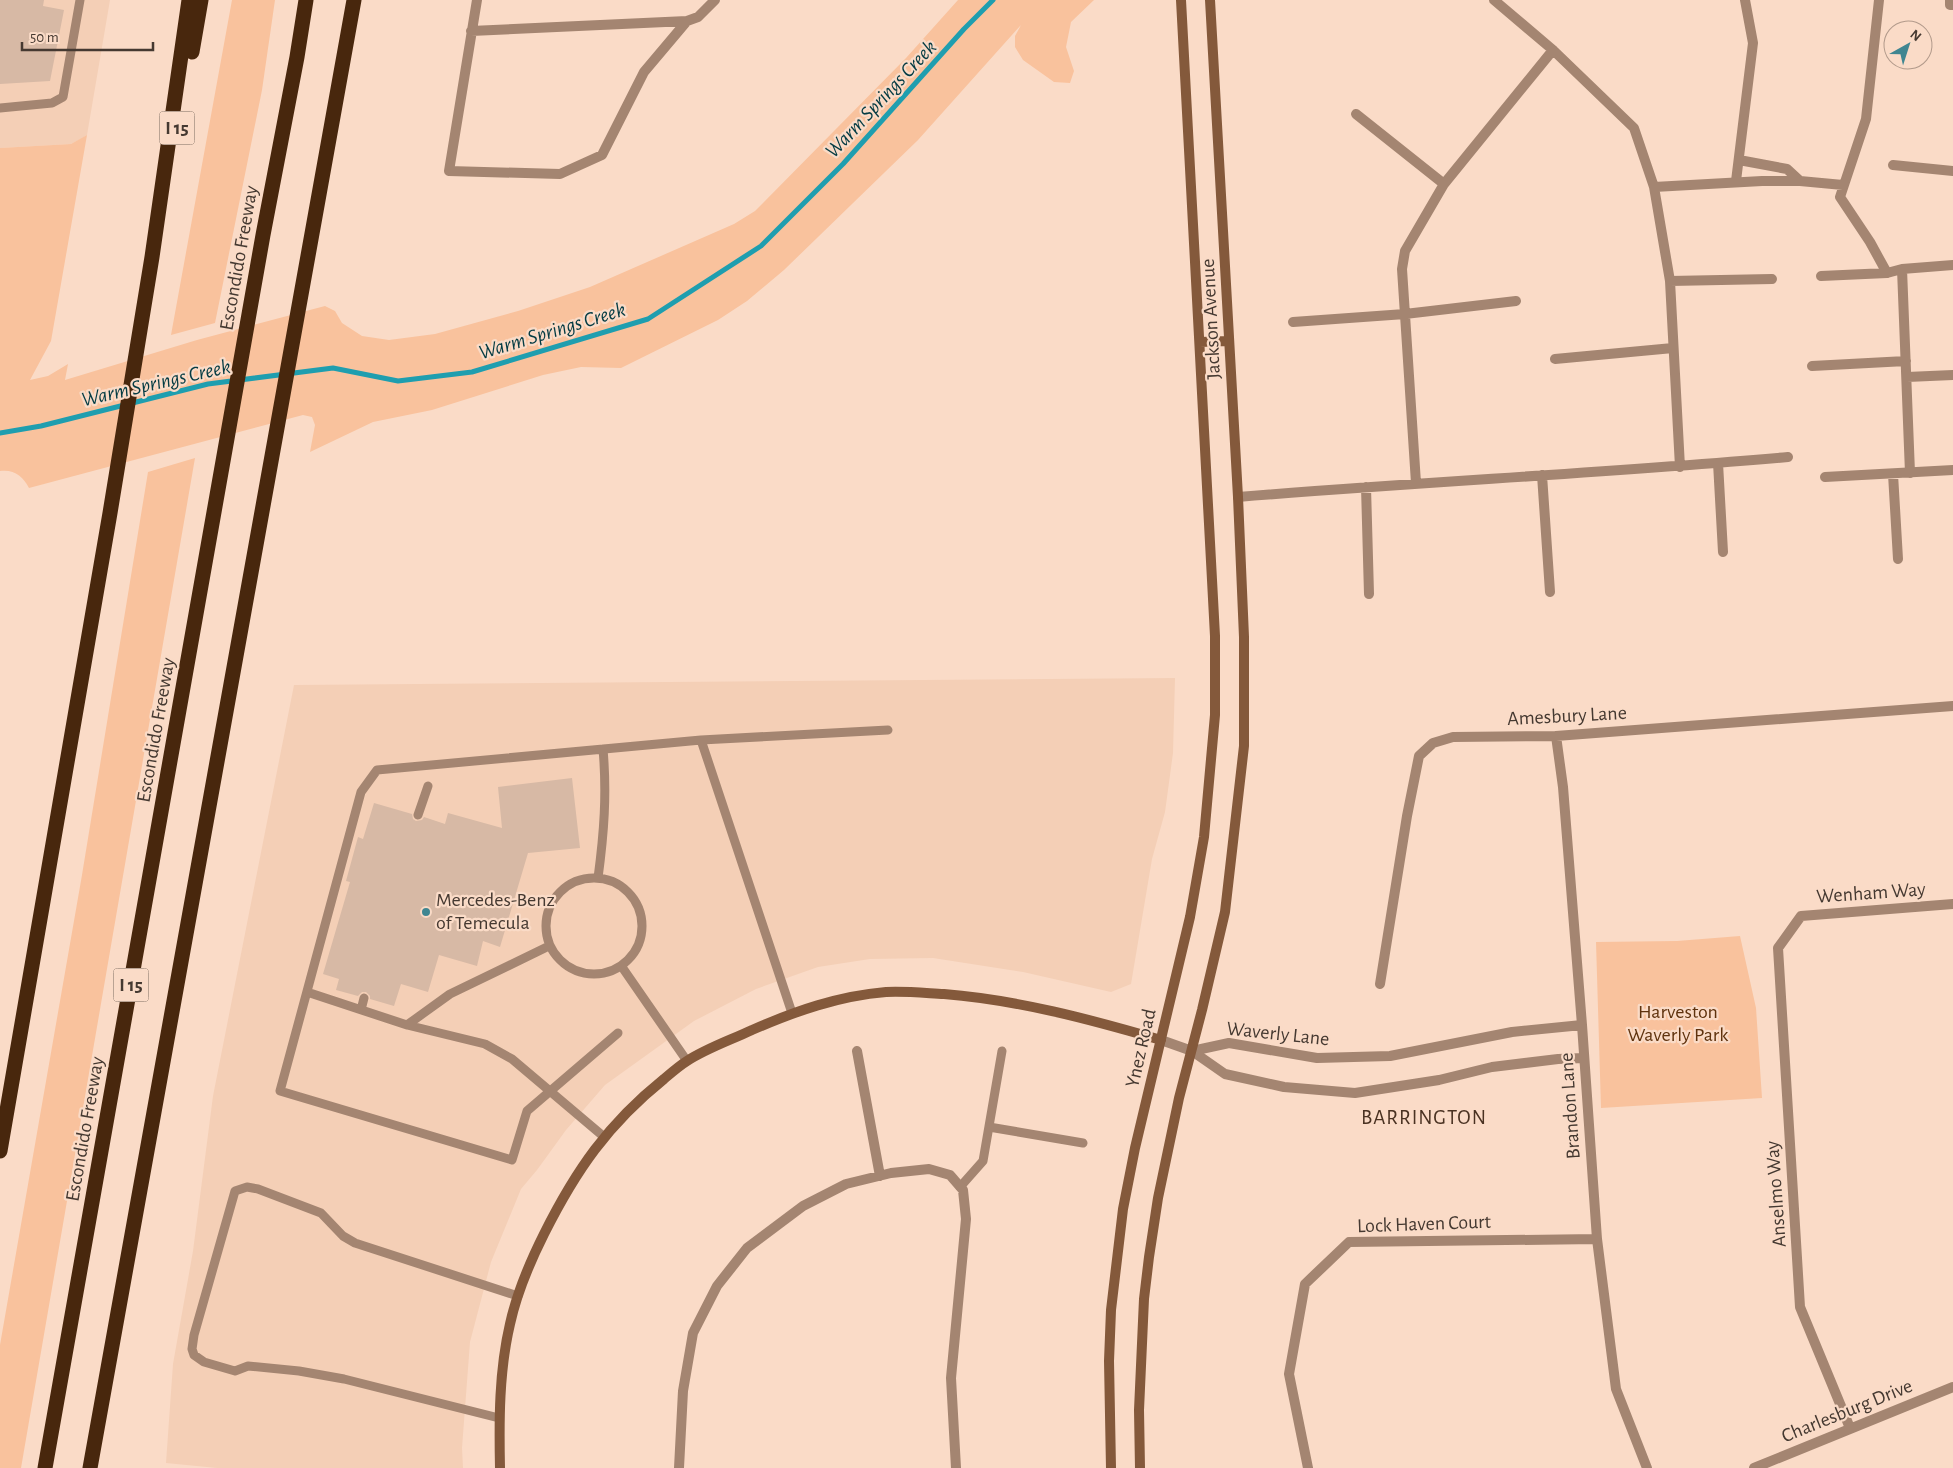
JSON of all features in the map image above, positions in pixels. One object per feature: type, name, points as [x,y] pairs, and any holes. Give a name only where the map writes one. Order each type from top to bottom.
[{"type":"highway","points":[[152,257],[189,0]]},
{"type":"highway","name":"I 15","points":[[0,1151],[110,513],[152,257],[202,0]]},
{"type":"highway","name":"Escondido Freeway","points":[[45,1468],[306,0]]},
{"type":"highway","points":[[90,1468],[354,0]]},
{"type":"main road","name":"Jackson Avenue","points":[[1181,0],[1215,636]]},
{"type":"main road","name":"Jackson Avenue","points":[[1192,1051],[1225,912],[1244,746],[1244,637],[1238,497],[1210,0]]},
{"type":"main road","points":[[1200,342],[1230,341]]},
{"type":"main road","name":"Ynez Road","points":[[1111,1468],[1110,1344],[1123,1209],[1190,917],[1204,837],[1215,715],[1215,636]]},
{"type":"main road","points":[[500,1468],[499,1418],[510,1324],[531,1259],[574,1176],[604,1136],[639,1099],[687,1061],[792,1013],[831,1000],[887,992],[919,992],[980,997],[1028,1005],[1161,1040]]},
{"type":"main road","points":[[1140,1468],[1139,1410],[1144,1299],[1147,1274],[1158,1198],[1192,1051]]},
{"type":"street","points":[[477,0],[449,171],[560,174],[602,155],[644,72],[687,21]]},
{"type":"street","points":[[471,31],[687,21],[698,17],[715,0]]},
{"type":"street","points":[[1494,0],[1554,50],[1634,128],[1654,187],[1670,280],[1680,467]]},
{"type":"street","points":[[1736,181],[1753,43],[1745,0]]},
{"type":"street","points":[[1879,0],[1866,118],[1840,197],[1870,242],[1887,274]]},
{"type":"street","points":[[1950,0],[1950,6],[1953,5]]},
{"type":"street","points":[[1416,483],[1402,269],[1404,251],[1444,184],[1554,50]]},
{"type":"street","points":[[1356,114],[1444,184]]},
{"type":"street","points":[[1738,160],[1787,169],[1800,181]]},
{"type":"street","points":[[1893,165],[1953,171]]},
{"type":"street","points":[[1654,187],[1736,181],[1800,181],[1844,185]]},
{"type":"street","points":[[1821,276],[1887,274],[1902,269],[1953,265]]},
{"type":"street","points":[[1902,269],[1910,473]]},
{"type":"street","points":[[1670,280],[1772,279]]},
{"type":"street","points":[[1293,322],[1405,314],[1516,301]]},
{"type":"street","points":[[1555,359],[1673,348]]},
{"type":"street","points":[[1812,366],[1906,361]]},
{"type":"street","points":[[1907,377],[1953,374]]},
{"type":"street","points":[[1238,497],[1416,483],[1680,467],[1788,457]]},
{"type":"street","points":[[1718,463],[1723,552]]},
{"type":"street","points":[[1825,477],[1953,470]]},
{"type":"street","points":[[1893,474],[1898,559]]},
{"type":"street","points":[[1542,475],[1550,592]]},
{"type":"street","points":[[1366,487],[1369,594]]},
{"type":"street","name":"Amesbury Lane","points":[[1380,984],[1419,756],[1433,743],[1453,737],[1556,736],[1953,706]]},
{"type":"street","name":"Brandon Lane","points":[[1556,736],[1563,787],[1597,1239],[1616,1389],[1647,1468]]},
{"type":"street","name":"Wenham Way","points":[[1778,948],[1801,916],[1953,904]]},
{"type":"street","name":"Anselmo Way","points":[[1778,948],[1800,1307],[1850,1428]]},
{"type":"street","name":"Waverly Lane","points":[[1192,1051],[1229,1043],[1318,1058],[1390,1056],[1512,1032],[1582,1025]]},
{"type":"street","points":[[1161,1040],[1192,1051]]},
{"type":"street","points":[[857,1051],[880,1176]]},
{"type":"street","name":"Waverly Lane","points":[[1192,1051],[1225,1074],[1284,1088],[1355,1093],[1439,1080],[1492,1067],[1558,1058],[1584,1058]]},
{"type":"street","points":[[679,1468],[683,1391],[693,1333],[717,1286],[747,1248],[803,1206],[846,1184],[880,1176],[929,1170],[950,1176],[963,1190],[966,1219],[951,1378],[956,1468]]},
{"type":"street","name":"Lock Haven Court","points":[[1308,1468],[1289,1374],[1305,1284],[1349,1242],[1597,1239]]},
{"type":"street","name":"Charlesburg Drive","points":[[1754,1468],[1953,1387]]},
{"type":"lane","points":[[0,108],[52,103],[63,98],[80,0]]},
{"type":"lane","points":[[618,1032],[527,1112],[512,1160],[280,1091],[361,792],[378,770],[701,740],[888,730]]},
{"type":"lane","points":[[701,740],[792,1013]]},
{"type":"lane","points":[[598,878],[606,786],[602,749]]},
{"type":"lane","points":[[418,816],[428,786]]},
{"type":"lane","points":[[598,878],[612,881],[625,889],[635,900],[641,914],[643,929],[640,943],[622,967],[609,973],[595,975],[581,973],[568,968],[557,958],[549,946],[545,930],[547,914],[554,898],[566,887],[581,879],[598,878]]},
{"type":"lane","points":[[407,1026],[450,994],[549,946]]},
{"type":"lane","points":[[622,967],[687,1061]]},
{"type":"lane","points":[[307,992],[407,1026],[485,1044],[512,1059],[604,1136]]},
{"type":"lane","points":[[361,1010],[364,998]]},
{"type":"lane","points":[[960,1187],[983,1161],[1002,1051]]},
{"type":"lane","points":[[989,1127],[1083,1143]]},
{"type":"lane","points":[[499,1418],[344,1379],[299,1371],[248,1366],[235,1370],[204,1362],[194,1355],[192,1349],[194,1335],[235,1191],[247,1187],[258,1189],[321,1213],[343,1236],[355,1243],[518,1296]]},
{"type":"shaded area","points":[[0,0],[110,0],[87,135],[79,140],[71,144],[0,148]]},
{"type":"shaded area","points":[[1175,678],[1173,753],[1165,812],[1152,859],[1131,984],[1111,992],[1023,972],[933,958],[870,959],[818,967],[756,989],[694,1021],[605,1085],[566,1130],[521,1189],[491,1262],[470,1342],[462,1448],[463,1468],[217,1468],[166,1463],[173,1364],[193,1251],[213,1096],[294,685]]},
{"type":"green space","points":[[232,0],[275,0],[262,90],[215,323],[171,335]]},
{"type":"green space","points":[[958,0],[1094,0],[1071,22],[1066,47],[1074,71],[1070,83],[1054,82],[1023,60],[1015,47],[1015,36],[1021,25],[918,140],[784,270],[747,301],[718,320],[621,368],[581,367],[543,375],[432,410],[373,422],[310,452],[315,425],[312,417],[303,415],[29,488],[24,480],[14,472],[0,471],[0,148],[71,144],[87,135],[51,341],[30,380],[48,376],[68,364],[65,380],[197,340],[325,306],[335,311],[342,323],[362,336],[389,340],[435,334],[518,311],[590,287],[734,224],[755,211],[906,58]]},
{"type":"green space","points":[[195,458],[21,1468],[0,1468],[0,1345],[82,875],[148,472]]},
{"type":"green space","name":"Harveston Waverly Park","points":[[1740,936],[1756,1008],[1762,1098],[1601,1108],[1596,942],[1677,941]]},
{"type":"building","points":[[0,0],[44,0],[43,6],[64,10],[50,81],[0,84]]},
{"type":"building","name":"Mercedes-Benz of Temecula","points":[[572,778],[580,848],[528,853],[500,947],[483,941],[477,966],[439,955],[428,992],[401,984],[394,1006],[370,999],[366,992],[362,992],[358,996],[336,990],[339,979],[323,974],[350,882],[346,881],[358,837],[363,839],[374,803],[412,814],[413,819],[416,821],[422,820],[424,817],[445,824],[448,813],[502,828],[498,787]]},
{"type":"waterway","name":"Warm Springs Creek","points":[[0,433],[41,426],[208,384],[333,368],[398,381],[472,372],[648,319],[761,246],[843,164],[964,29],[993,0]]},
{"type":"place","name":"Mercedes-Benz of Temecula","points":[[426,912]]},
{"type":"district","name":"BARRINGTON","points":[[1424,1117]]}]
